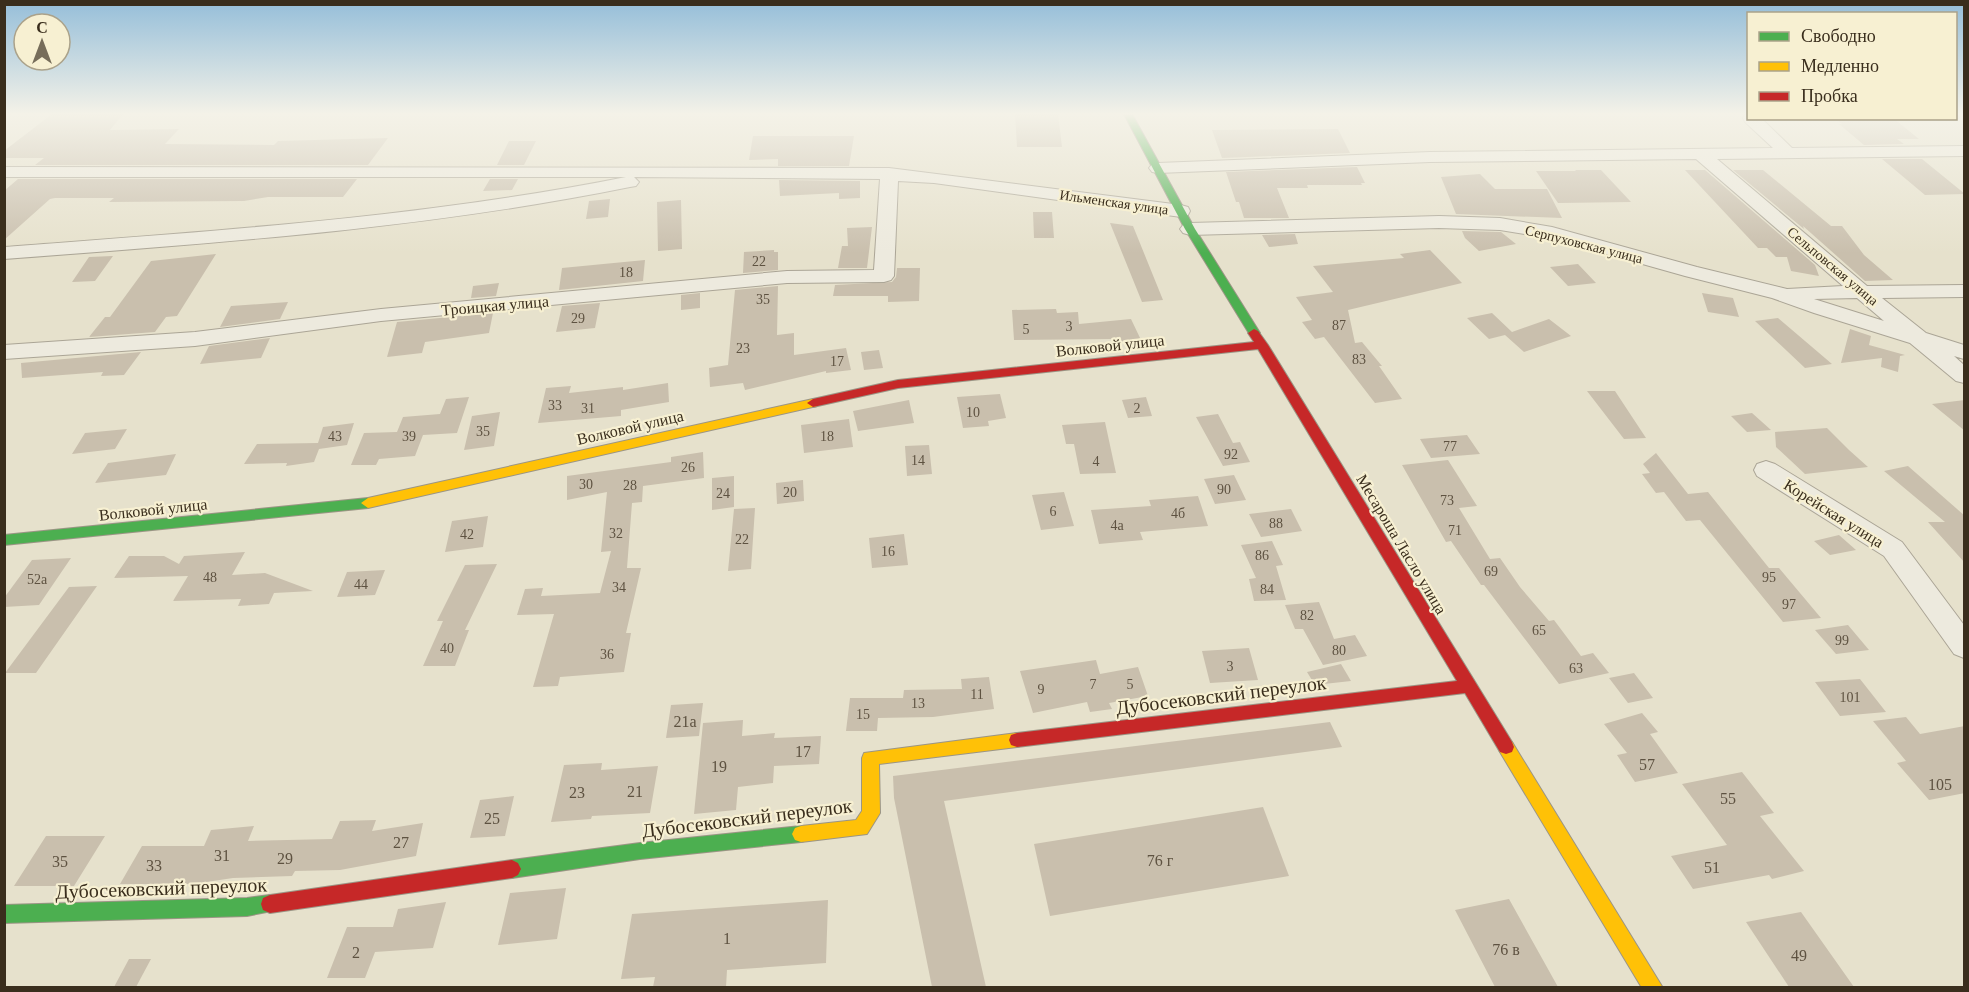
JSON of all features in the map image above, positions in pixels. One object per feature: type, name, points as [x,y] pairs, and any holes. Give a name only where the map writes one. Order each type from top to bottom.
[{"type":"street","name":"Месароша Ласло улица","points":[[1154,160],[1190,229],[1653,987]]},
{"type":"street","points":[[1158,168],[1349,160]]},
{"type":"street","name":"Сельповская улица","points":[[1708,160],[1863,293],[1965,376]]},
{"type":"street","points":[[4,253],[377,223],[505,205],[680,171]]},
{"type":"street","name":"Ильменская улица","points":[[4,172],[889,173],[1181,211]]},
{"type":"street","name":"Троицкая улица","points":[[4,352],[195,339],[381,315],[787,278],[884,276],[889,173]]},
{"type":"street","name":"Серпуховская улица","points":[[1190,229],[1439,222],[1500,224],[1552,233],[1692,272],[1779,293],[1821,309],[1965,352]]},
{"type":"street","points":[[1779,293],[1965,291]]},
{"type":"street","name":"Волковой улица","points":[[4,540],[363,504],[897,384],[1262,345]]},
{"type":"street","name":"Корейская улица","points":[[1766,470],[1893,549],[1965,646]]},
{"type":"street","name":"Дубосековский переулок","points":[[4,914],[247,907],[640,851],[861,828],[871,813],[870,758],[1469,686]]},
{"type":"building","points":[[41,160],[371,160],[368,165],[35,165]]},
{"type":"building","points":[[499,160],[526,160],[524,165],[497,165]]},
{"type":"building","points":[[778,160],[850,160],[849,166],[778,166]]},
{"type":"building","points":[[1884,160],[1924,160],[1965,194],[1925,195]]},
{"type":"building","points":[[1357,167],[1365,183],[1361,183],[1362,185],[1307,185],[1308,188],[1277,188],[1289,218],[1244,218],[1226,172]]},
{"type":"building","points":[[1601,170],[1631,202],[1558,203],[1536,171]]},
{"type":"building","points":[[1685,170],[1705,170],[1815,265],[1819,276],[1791,271],[1787,257],[1776,257],[1767,248],[1758,248]]},
{"type":"building","points":[[1733,170],[1763,170],[1831,226],[1842,226],[1864,255],[1893,280],[1865,281],[1803,226],[1804,229]]},
{"type":"building","points":[[1480,174],[1495,189],[1547,189],[1562,218],[1456,214],[1441,177]]},
{"type":"building","points":[[18,179],[357,179],[343,197],[268,197],[244,201],[109,202],[114,198],[55,198],[50,199],[4,240],[4,191]]},
{"type":"building","points":[[490,179],[518,179],[512,190],[483,191]]},
{"type":"building","points":[[779,180],[860,181],[860,198],[839,199],[839,193],[780,196]]},
{"type":"building","points":[[610,199],[608,217],[586,219],[589,201]]},
{"type":"building","points":[[681,200],[682,249],[658,251],[657,202]]},
{"type":"building","points":[[1033,212],[1052,212],[1054,238],[1034,238]]},
{"type":"building","points":[[1110,223],[1133,226],[1163,300],[1142,302]]},
{"type":"building","points":[[872,227],[867,268],[838,268],[842,246],[848,246],[847,228]]},
{"type":"building","points":[[1462,231],[1501,232],[1516,244],[1479,251],[1465,238]]},
{"type":"building","points":[[1295,234],[1298,244],[1269,247],[1262,235]]},
{"type":"building","points":[[774,250],[778,252],[778,270],[743,273],[744,252]]},
{"type":"building","points":[[1430,250],[1462,283],[1348,310],[1355,343],[1362,342],[1382,366],[1379,366],[1402,399],[1375,403],[1324,337],[1315,339],[1302,322],[1312,320],[1296,297],[1333,292],[1313,266],[1404,258],[1400,254]]},
{"type":"building","points":[[216,254],[177,316],[166,317],[155,332],[89,337],[105,317],[110,317],[151,261]]},
{"type":"building","points":[[113,256],[95,281],[72,282],[89,257]]},
{"type":"building","points":[[645,260],[643,281],[559,290],[562,268]]},
{"type":"building","points":[[1578,264],[1596,283],[1568,286],[1550,267]]},
{"type":"building","points":[[897,268],[920,268],[919,301],[888,302],[888,296],[833,296],[835,285],[892,282],[896,277]]},
{"type":"building","points":[[499,283],[496,296],[471,298],[473,286]]},
{"type":"building","points":[[778,286],[777,335],[794,333],[794,355],[846,348],[851,370],[826,373],[826,371],[745,390],[743,383],[710,387],[709,368],[728,365],[735,290]]},
{"type":"building","points":[[700,293],[700,308],[681,310],[681,295]]},
{"type":"building","points":[[1702,293],[1733,298],[1739,317],[1708,312]]},
{"type":"building","points":[[288,302],[280,319],[220,327],[231,306]]},
{"type":"building","points":[[600,303],[595,328],[556,332],[562,306]]},
{"type":"building","points":[[1056,309],[1057,313],[1078,312],[1079,324],[1131,319],[1141,340],[1114,342],[1113,339],[1014,340],[1012,310]]},
{"type":"building","points":[[493,313],[489,333],[425,342],[422,353],[387,357],[397,322]]},
{"type":"building","points":[[1492,313],[1512,332],[1549,319],[1571,336],[1524,352],[1505,335],[1489,339],[1467,318]]},
{"type":"building","points":[[1778,318],[1832,364],[1805,368],[1755,321]]},
{"type":"building","points":[[1850,329],[1871,336],[1869,345],[1905,355],[1900,356],[1898,372],[1881,367],[1882,358],[1841,363]]},
{"type":"building","points":[[270,338],[261,358],[200,364],[209,346]]},
{"type":"building","points":[[879,350],[883,368],[864,370],[861,352]]},
{"type":"building","points":[[141,352],[124,375],[101,376],[103,372],[22,378],[21,363]]},
{"type":"building","points":[[668,383],[669,402],[621,410],[621,416],[538,423],[546,388],[571,386],[569,393],[623,387],[623,390]]},
{"type":"building","points":[[1587,391],[1615,391],[1646,438],[1624,439]]},
{"type":"building","points":[[1000,394],[1006,418],[988,421],[989,426],[963,428],[957,397]]},
{"type":"building","points":[[469,397],[457,433],[423,435],[415,456],[379,459],[376,465],[351,465],[364,433],[397,432],[403,417],[440,414],[446,399]]},
{"type":"building","points":[[1146,397],[1152,416],[1128,418],[1122,400]]},
{"type":"building","points":[[909,400],[914,423],[858,431],[853,411]]},
{"type":"building","points":[[1965,400],[1965,431],[1932,404]]},
{"type":"building","points":[[500,412],[494,446],[464,450],[472,416]]},
{"type":"building","points":[[1752,413],[1771,430],[1747,432],[1731,416]]},
{"type":"building","points":[[1218,414],[1233,443],[1240,442],[1250,462],[1223,466],[1196,417]]},
{"type":"building","points":[[849,419],[853,447],[804,453],[801,425]]},
{"type":"building","points":[[1105,422],[1116,473],[1080,474],[1074,444],[1066,444],[1062,425]]},
{"type":"building","points":[[354,423],[347,445],[319,449],[314,462],[286,466],[287,463],[244,464],[257,444],[318,443],[323,427]]},
{"type":"building","points":[[1827,428],[1868,467],[1805,474],[1776,447],[1775,432]]},
{"type":"building","points":[[127,429],[115,449],[72,454],[85,433]]},
{"type":"building","points":[[1467,435],[1480,454],[1431,458],[1420,439]]},
{"type":"building","points":[[929,445],[932,474],[907,476],[905,446]]},
{"type":"building","points":[[703,452],[704,478],[643,486],[642,502],[632,503],[627,568],[641,568],[626,633],[631,633],[624,672],[560,677],[558,686],[533,687],[554,614],[517,615],[525,589],[543,588],[541,596],[600,593],[611,551],[601,552],[607,492],[567,500],[567,476],[671,462],[671,457]]},
{"type":"building","points":[[1656,453],[1688,494],[1708,492],[1769,568],[1779,568],[1821,618],[1783,622],[1700,520],[1686,521],[1664,492],[1656,493],[1642,474],[1650,473],[1643,464]]},
{"type":"building","points":[[176,454],[166,475],[95,483],[108,463]]},
{"type":"building","points":[[1448,460],[1477,506],[1459,508],[1490,559],[1500,558],[1520,587],[1549,621],[1554,620],[1581,656],[1593,653],[1609,673],[1559,684],[1484,585],[1481,585],[1451,541],[1446,542],[1402,465]]},
{"type":"building","points":[[1908,466],[1965,516],[1965,563],[1928,522],[1945,522],[1884,471]]},
{"type":"building","points":[[1234,475],[1246,500],[1215,504],[1204,479]]},
{"type":"building","points":[[734,476],[734,507],[712,510],[712,478]]},
{"type":"building","points":[[803,480],[804,501],[777,504],[776,483]]},
{"type":"building","points":[[1064,492],[1074,526],[1041,530],[1032,495]]},
{"type":"building","points":[[1198,496],[1208,526],[1140,532],[1143,540],[1099,544],[1091,510],[1151,506],[1149,500]]},
{"type":"building","points":[[755,508],[751,569],[728,571],[734,509]]},
{"type":"building","points":[[1291,509],[1302,531],[1261,537],[1249,514]]},
{"type":"building","points":[[488,516],[483,547],[445,552],[452,521]]},
{"type":"building","points":[[904,534],[908,565],[872,568],[869,538]]},
{"type":"building","points":[[1839,535],[1856,550],[1830,555],[1814,541]]},
{"type":"building","points":[[1272,541],[1283,565],[1276,566],[1286,600],[1254,601],[1249,579],[1256,578],[1241,545]]},
{"type":"building","points":[[245,552],[232,575],[265,573],[313,591],[274,593],[269,604],[238,606],[241,599],[173,601],[188,576],[114,578],[129,556],[164,556],[179,564],[184,556]]},
{"type":"building","points":[[71,558],[39,605],[4,607],[4,598],[32,560]]},
{"type":"building","points":[[497,564],[465,630],[469,630],[455,666],[423,666],[443,621],[437,621],[465,565]]},
{"type":"building","points":[[385,570],[375,595],[337,597],[347,572]]},
{"type":"building","points":[[97,586],[36,673],[5,673],[69,587]]},
{"type":"building","points":[[1319,602],[1334,639],[1355,635],[1367,656],[1323,665],[1303,629],[1295,629],[1285,605]]},
{"type":"building","points":[[1848,625],[1869,650],[1836,654],[1815,630]]},
{"type":"building","points":[[1249,648],[1258,680],[1210,683],[1202,651]]},
{"type":"building","points":[[1096,660],[1100,674],[1138,667],[1148,696],[1109,703],[1112,709],[1090,712],[1087,702],[1033,713],[1020,671]]},
{"type":"building","points":[[1341,664],[1351,681],[1315,685],[1307,672]]},
{"type":"building","points":[[1634,673],[1653,698],[1628,703],[1609,678]]},
{"type":"building","points":[[989,677],[994,709],[933,717],[878,718],[877,731],[846,731],[850,698],[903,698],[904,690],[962,689],[961,679]]},
{"type":"building","points":[[1860,679],[1886,712],[1840,716],[1815,682]]},
{"type":"building","points":[[703,703],[699,736],[666,738],[671,705]]},
{"type":"building","points":[[1642,713],[1658,732],[1650,734],[1678,773],[1635,782],[1617,755],[1627,753],[1604,724]]},
{"type":"building","points":[[1906,717],[1920,734],[1965,726],[1965,793],[1929,800],[1897,763],[1906,761],[1873,721]]},
{"type":"building","points":[[743,720],[742,736],[775,733],[774,738],[821,736],[819,764],[774,766],[773,783],[738,787],[736,810],[694,814],[703,723]]},
{"type":"building","points":[[1330,722],[1342,747],[944,801],[986,987],[932,987],[894,798],[893,776]]},
{"type":"building","points":[[602,763],[601,770],[658,766],[650,813],[592,816],[591,819],[551,822],[564,765]]},
{"type":"building","points":[[1742,772],[1774,813],[1760,816],[1804,871],[1772,879],[1769,875],[1693,889],[1671,856],[1727,845],[1682,784]]},
{"type":"building","points":[[514,796],[505,836],[470,838],[480,800]]},
{"type":"building","points":[[1263,807],[1289,876],[1050,916],[1034,844]]},
{"type":"building","points":[[376,820],[372,831],[423,823],[416,856],[340,870],[295,871],[292,876],[233,878],[193,884],[120,884],[142,846],[204,846],[211,830],[254,826],[248,841],[332,839],[340,821]]},
{"type":"building","points":[[46,836],[105,836],[74,886],[14,886]]},
{"type":"building","points":[[566,888],[557,939],[498,945],[510,893]]},
{"type":"building","points":[[1509,899],[1558,987],[1495,987],[1455,910]]},
{"type":"building","points":[[828,900],[826,963],[727,970],[726,987],[653,987],[655,977],[621,979],[632,914]]},
{"type":"building","points":[[446,902],[433,948],[375,952],[365,978],[327,978],[347,927],[393,927],[398,909]]},
{"type":"building","points":[[1801,912],[1854,987],[1789,987],[1746,922]]},
{"type":"building","points":[[129,959],[151,959],[136,987],[114,987]]},
{"type":"traffic: fast","points":[[1153,160],[1190,229],[1254,333]]},
{"type":"traffic: fast","points":[[4,540],[368,503]]},
{"type":"traffic: fast","points":[[512,869],[640,851],[801,834]]},
{"type":"traffic: fast","points":[[4,914],[247,907],[270,904]]},
{"type":"traffic: slow","points":[[368,503],[813,403]]},
{"type":"traffic: slow","points":[[801,834],[861,828],[871,813],[870,758],[1017,740]]},
{"type":"traffic: slow","points":[[1506,747],[1653,988]]},
{"type":"traffic: jam","points":[[1254,333],[1506,747]]},
{"type":"traffic: jam","points":[[813,403],[898,384],[1262,345]]},
{"type":"traffic: jam","points":[[1017,740],[1469,686]]},
{"type":"traffic: jam","points":[[270,904],[512,869]]}]
